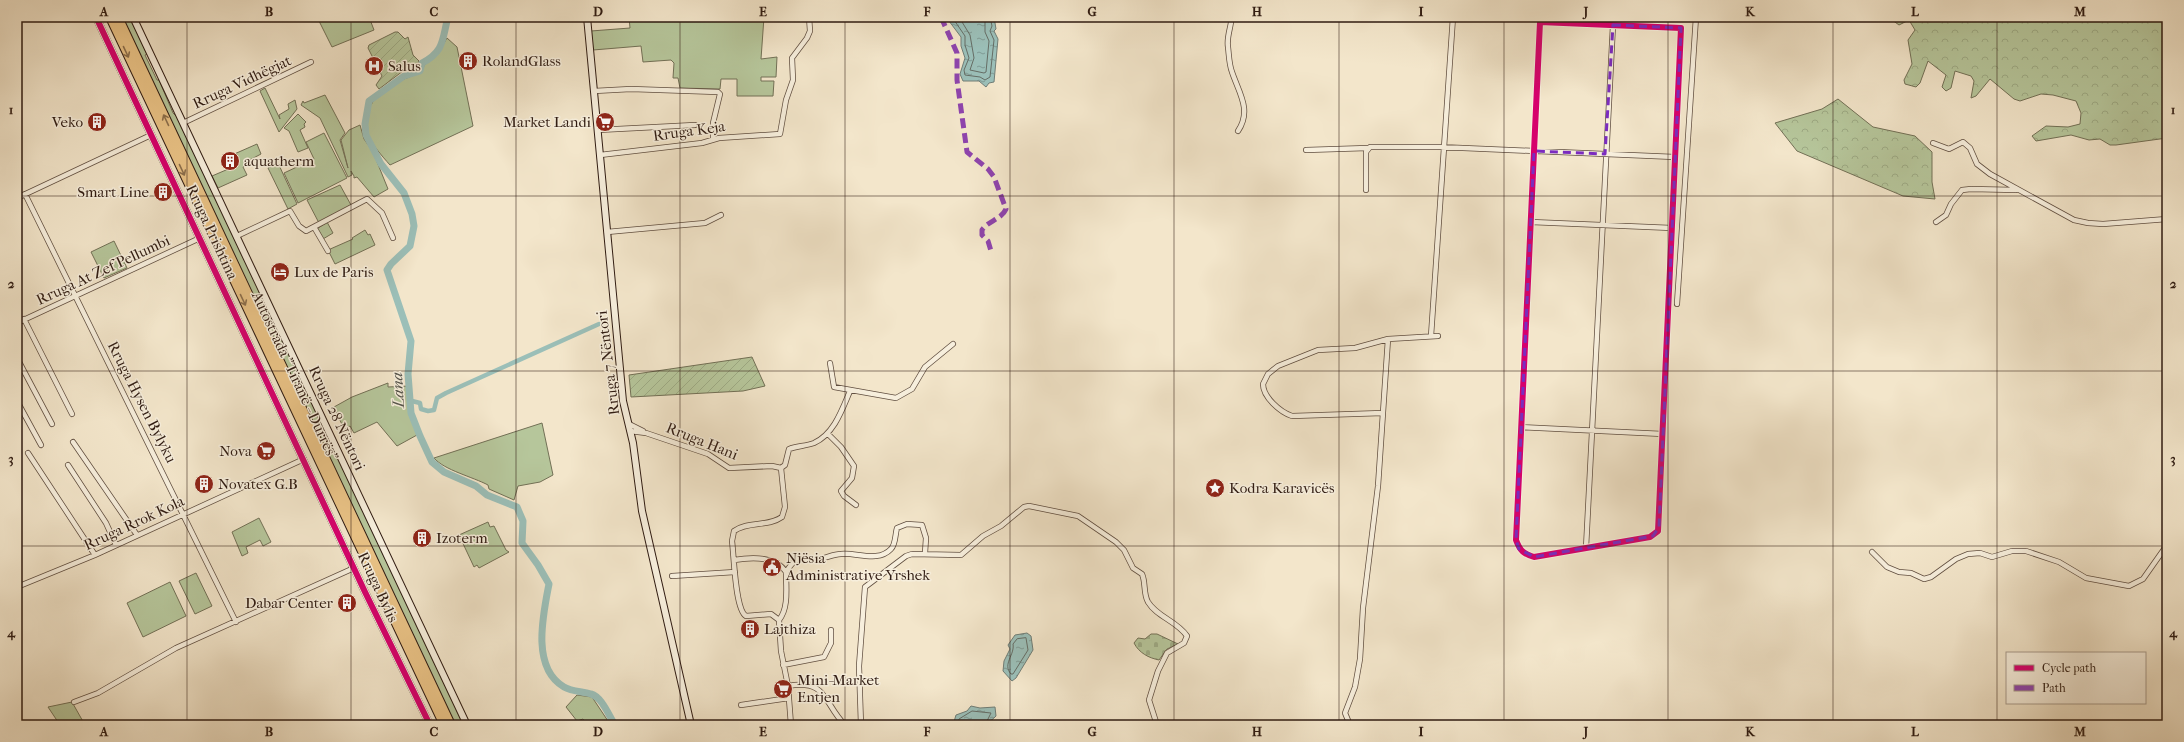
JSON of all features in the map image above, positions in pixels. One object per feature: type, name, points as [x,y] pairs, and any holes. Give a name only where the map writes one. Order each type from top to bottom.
[{"type":"highway","name":"Autostrada \"Tiranë - Durrës\"","points":[[110,17],[444,725]]},
{"type":"highway","name":"Autostrada \"Tiranë - Durrës\"","points":[[118,17],[451,725]]},
{"type":"main road","name":"Rruga Prishtina","points":[[96,17],[304,459]]},
{"type":"main road","name":"Rruga 28 Nëntori","points":[[134,17],[467,725]]},
{"type":"main road","name":"Rruga 7 Nëntori","points":[[588,17],[623,401],[629,424],[642,512],[691,725]]},
{"type":"main road","name":"Rruga Bylis","points":[[304,459],[354,568],[430,725]]},
{"type":"street","name":"Rruga Keja","points":[[600,155],[702,143],[713,140],[780,134],[786,100],[793,80],[792,58],[802,46],[809,33],[809,17]]},
{"type":"street","points":[[1231,17],[1232,21],[1227,38],[1231,71],[1245,110],[1242,125],[1238,131]]},
{"type":"street","points":[[1431,336],[1453,17]]},
{"type":"street","points":[[1677,304],[1696,17]]},
{"type":"street","points":[[1540,22],[1681,28],[1659,527],[1656,534],[1650,537],[1534,557],[1525,554],[1519,549],[1516,540],[1534,151],[1540,22]]},
{"type":"street","points":[[1586,548],[1612,25]]},
{"type":"street","name":"Rruga Vidhëgjat","points":[[183,122],[311,62]]},
{"type":"street","points":[[594,91],[632,89],[718,92],[720,94],[713,123],[713,140]]},
{"type":"street","points":[[598,130],[695,125]]},
{"type":"street","points":[[17,198],[151,135]]},
{"type":"street","points":[[1933,143],[1949,149],[1963,142],[1970,148],[1977,164],[2000,181],[2074,220],[2088,224],[2167,219]]},
{"type":"street","points":[[1306,150],[1444,147],[1675,157]]},
{"type":"street","points":[[1366,190],[1366,158],[1368,148]]},
{"type":"street","points":[[1936,222],[1948,212],[1951,204],[1962,190],[1971,188],[2019,190]]},
{"type":"street","name":"Rruga Hysen Bylyku","points":[[25,194],[184,513],[236,622]]},
{"type":"street","points":[[237,236],[290,211],[301,228],[306,230],[367,198],[382,213],[393,238]]},
{"type":"street","points":[[607,232],[705,223],[721,215]]},
{"type":"street","points":[[1531,222],[1672,228]]},
{"type":"street","points":[[314,227],[328,251]]},
{"type":"street","name":"Rruga At Zef Pellumbi","points":[[17,323],[200,238]]},
{"type":"street","points":[[24,319],[72,414]]},
{"type":"street","points":[[1383,413],[1292,416],[1282,411],[1272,401],[1264,391],[1263,384],[1273,369],[1287,361],[1318,350],[1355,348],[1388,339],[1438,336]]},
{"type":"street","points":[[1350,725],[1345,710],[1355,687],[1360,659],[1363,608],[1378,486],[1388,339]]},
{"type":"street","points":[[830,363],[834,387],[850,391],[871,392],[896,398],[912,389],[925,367],[940,353],[953,344]]},
{"type":"street","points":[[17,358],[52,424]]},
{"type":"street","points":[[779,620],[771,614],[744,616],[739,604],[735,572],[732,541],[734,532],[743,526],[774,521],[782,517],[784,512],[783,471],[781,468],[785,465],[789,449],[813,444],[828,434],[841,413],[850,391]]},
{"type":"street","points":[[17,401],[41,445]]},
{"type":"street","name":"Rruga Hani","points":[[629,424],[646,433],[708,454],[730,468],[772,466],[781,468]]},
{"type":"street","points":[[1521,427],[1663,434]]},
{"type":"street","name":"Rruga Hani","points":[[630,431],[646,433]]},
{"type":"street","points":[[828,434],[841,446],[854,466],[852,478],[841,491],[842,495],[856,505]]},
{"type":"street","points":[[73,442],[137,535]]},
{"type":"street","points":[[28,453],[95,555]]},
{"type":"street","name":"Rruga Rrok Kola","points":[[17,587],[95,555],[304,459]]},
{"type":"street","points":[[68,465],[106,522],[116,545]]},
{"type":"street","points":[[861,725],[858,666],[866,587],[906,556],[925,553],[961,555],[983,536],[1001,526],[1024,507],[1029,506],[1078,516],[1116,542],[1124,550],[1132,568],[1142,574],[1145,595],[1151,606],[1177,625],[1187,636],[1184,642],[1167,653],[1158,671],[1150,700],[1157,725]]},
{"type":"street","points":[[791,725],[788,686],[783,665],[779,620],[782,616],[785,604],[786,572],[793,562],[800,559],[819,560],[834,554],[851,553],[870,557],[886,552],[892,547],[898,528],[907,524],[922,525],[926,538],[925,553]]},
{"type":"street","points":[[1872,552],[1887,567],[1899,572],[1911,573],[1924,579],[1936,574],[1956,559],[1968,554],[1980,554],[1992,557],[2012,551],[2026,551],[2059,562],[2091,579],[2130,586],[2144,579],[2167,544]]},
{"type":"street","points":[[734,560],[770,560],[779,564],[786,572]]},
{"type":"street","points":[[74,702],[98,693],[176,648],[354,568]]},
{"type":"street","points":[[672,576],[735,572]]},
{"type":"street","points":[[783,665],[824,658],[831,643],[831,630]]},
{"type":"street","points":[[788,686],[805,684],[816,688],[845,725]]},
{"type":"street","points":[[741,705],[789,698]]},
{"type":"highlighted area","points":[[1613,25],[1681,28],[1659,527],[1653,536],[1534,557],[1519,549],[1516,540],[1534,151],[1605,154]]},
{"type":"green space","points":[[120,17],[130,17],[147,54],[145,55],[157,80],[159,80],[173,113],[177,117],[464,725],[454,725],[309,416],[308,410],[296,389]]},
{"type":"green space","points":[[317,17],[369,17],[374,30],[332,47]]},
{"type":"green space","points":[[629,17],[764,17],[761,59],[777,57],[776,77],[761,77],[761,81],[774,81],[773,96],[737,96],[737,79],[721,79],[720,89],[680,88],[678,78],[673,78],[674,63],[671,60],[643,62],[641,46],[593,50],[591,31],[630,28]]},
{"type":"green space","points":[[1888,17],[2167,17],[2167,138],[2116,145],[2110,145],[2100,139],[2089,140],[2071,135],[2036,141],[2032,136],[2046,126],[2068,127],[2080,124],[2081,113],[2076,101],[2053,95],[2041,94],[2020,101],[2014,99],[1990,79],[1976,96],[1971,98],[1974,81],[1971,76],[1955,71],[1951,88],[1946,91],[1942,87],[1946,75],[1928,61],[1920,83],[1916,87],[1905,84],[1904,80],[1912,64],[1908,40],[1915,30],[1909,20],[1899,25]]},
{"type":"green space","points":[[395,32],[398,32],[405,39],[408,37],[413,55],[419,61],[416,68],[403,71],[379,89],[376,85],[382,76],[368,48],[369,45]]},
{"type":"green space","points":[[447,38],[457,47],[473,126],[390,165],[375,146],[368,134],[366,122],[368,112],[373,102],[389,87],[420,73],[425,64],[444,44]]},
{"type":"green space","points":[[265,88],[280,119],[279,115],[289,109],[288,104],[295,100],[297,109],[279,132],[260,91]]},
{"type":"green space","points":[[325,95],[345,133],[340,140],[348,168],[341,140],[349,130],[360,125],[364,139],[373,152],[388,189],[374,197],[357,177],[354,178],[351,171],[352,175],[348,177],[320,118],[301,105],[303,101],[304,103]]},
{"type":"green space","points":[[1838,99],[1873,127],[1915,136],[1932,152],[1932,182],[1935,199],[1903,196],[1797,151],[1775,123],[1822,109]]},
{"type":"green space","points":[[298,114],[306,122],[304,124],[305,127],[300,130],[308,148],[298,152],[289,131],[284,128]]},
{"type":"green space","points":[[324,133],[347,178],[298,203],[284,173],[314,159],[306,142]]},
{"type":"green space","points":[[257,144],[261,154],[244,163],[246,165],[243,167],[247,175],[218,188],[212,176],[233,167],[237,163],[232,155]]},
{"type":"green space","points":[[278,163],[297,204],[288,209],[268,168]]},
{"type":"green space","points":[[340,185],[351,205],[319,223],[307,200]]},
{"type":"green space","points":[[327,222],[333,233],[323,239],[317,229]]},
{"type":"green space","points":[[365,230],[368,235],[370,234],[375,245],[335,264],[328,250],[353,239],[352,238]]},
{"type":"green space","points":[[114,241],[127,268],[104,278],[91,252]]},
{"type":"green space","points":[[752,357],[765,386],[743,391],[631,397],[629,375]]},
{"type":"green space","points":[[388,383],[388,387],[409,386],[409,412],[417,435],[397,446],[377,422],[354,433],[350,426],[344,429],[334,407],[352,397]]},
{"type":"green space","points":[[542,423],[553,475],[540,482],[518,486],[514,500],[489,489],[488,485],[482,482],[452,470],[434,458]]},
{"type":"green space","points":[[259,518],[271,542],[263,546],[260,540],[246,547],[248,553],[242,556],[232,532]]},
{"type":"green space","points":[[488,522],[490,527],[494,526],[506,550],[509,552],[479,568],[477,565],[474,567],[459,535]]},
{"type":"green space","points":[[196,573],[212,606],[195,614],[179,581]]},
{"type":"green space","points":[[170,582],[186,616],[143,637],[127,603]]},
{"type":"green space","points":[[1151,634],[1157,634],[1178,644],[1167,649],[1159,660],[1152,658],[1141,652],[1134,643],[1138,638],[1145,639]]},
{"type":"green space","points":[[577,695],[592,697],[608,721],[599,725],[587,725],[583,719],[577,721],[566,707]]},
{"type":"green space","points":[[72,702],[85,725],[60,725],[48,707]]},
{"type":"water","points":[[946,17],[994,17],[996,29],[994,31],[998,39],[994,82],[989,83],[986,87],[979,81],[963,81],[960,74],[965,58],[961,46],[961,37]]},
{"type":"water","points":[[1027,633],[1031,636],[1033,650],[1016,678],[1012,681],[1003,671],[1004,661],[1010,649],[1008,645],[1015,635]]},
{"type":"water","points":[[971,706],[980,708],[995,707],[996,716],[982,725],[953,725],[956,715],[967,711]]},
{"type":"waterway","name":"Lana","points":[[448,17],[439,49],[435,54],[422,63],[420,71],[404,76],[369,101],[365,124],[366,135],[381,164],[404,193],[412,214],[414,226],[410,246],[391,264],[387,270],[411,341],[408,374],[411,413],[432,462],[444,472],[476,486],[487,495],[517,507],[523,521],[522,543],[538,565],[549,584],[542,625],[543,654],[547,667],[554,678],[564,687],[591,694],[599,699],[615,725]]},
{"type":"waterway","points":[[412,401],[420,403],[421,409],[428,411],[434,410],[437,398],[446,393],[599,324]]},
{"type":"marked path","points":[[941,17],[957,53],[957,80],[967,152],[988,169],[994,177],[1006,209],[1001,215],[982,230],[982,235],[988,241],[991,251]]},
{"type":"cycle path","points":[[96,17],[365,592],[430,725]]},
{"type":"cycle path","points":[[1540,22],[1681,28],[1658,531],[1650,537],[1534,557],[1523,552],[1516,540],[1540,22]]},
{"type":"place","name":"RolandGlass","points":[[468,61]]},
{"type":"place","name":"Salus","points":[[374,66]]},
{"type":"place","name":"Veko","points":[[97,122]]},
{"type":"place","name":"Market Landi","points":[[605,122]]},
{"type":"place","name":"aquatherm","points":[[230,161]]},
{"type":"place","name":"Smart Line","points":[[163,192]]},
{"type":"place","name":"Lux de Paris","points":[[280,272]]},
{"type":"place","name":"Nova","points":[[266,451]]},
{"type":"place","name":"Novatex G.B","points":[[204,484]]},
{"type":"place","name":"Kodra Karavicës","points":[[1215,488]]},
{"type":"place","name":"Izoterm","points":[[422,538]]},
{"type":"place","name":"Njësia Administrative Yrshek","points":[[772,567]]},
{"type":"place","name":"Dabar Center","points":[[347,603]]},
{"type":"place","name":"Lajthiza","points":[[750,629]]},
{"type":"place","name":"Mini-Market Entjen","points":[[783,689]]}]
